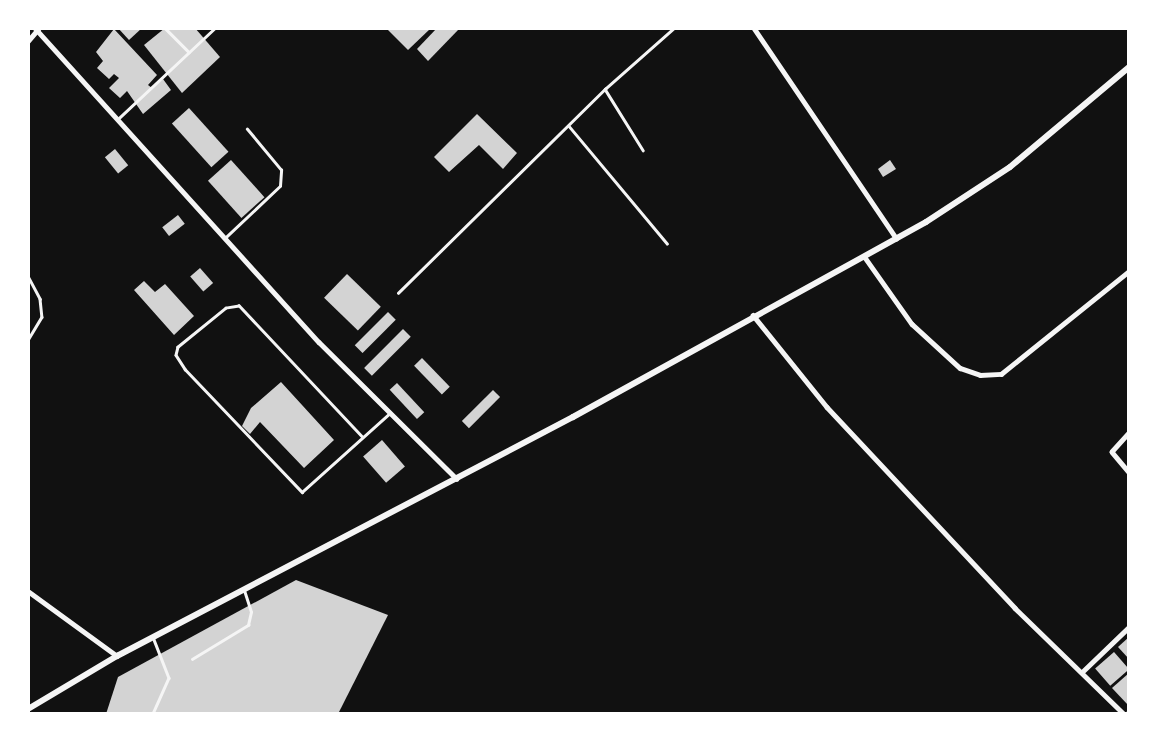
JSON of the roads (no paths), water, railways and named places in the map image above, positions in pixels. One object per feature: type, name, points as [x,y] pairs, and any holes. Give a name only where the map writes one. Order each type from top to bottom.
[{"type":"street","points":[[754,28],[897,238]]},
{"type":"street","points":[[28,41],[37,29],[225,238],[389,414],[457,480]]},
{"type":"street","points":[[28,709],[117,656],[457,480],[897,238],[1010,167],[1129,67]]},
{"type":"street","points":[[864,256],[912,324],[960,368],[980,374],[1001,374],[1129,271]]},
{"type":"street","points":[[753,315],[827,407],[1015,608],[1127,713]]},
{"type":"street","points":[[1129,433],[1112,452],[1129,472]]},
{"type":"street","points":[[28,591],[117,656]]},
{"type":"street","points":[[1082,672],[1129,627]]},
{"type":"lane","points":[[165,28],[189,52]]},
{"type":"lane","points":[[119,118],[215,28]]},
{"type":"lane","points":[[398,293],[605,89],[674,28]]},
{"type":"lane","points":[[605,89],[643,150]]},
{"type":"lane","points":[[569,126],[667,243]]},
{"type":"lane","points":[[225,238],[280,186],[281,170],[247,129]]},
{"type":"lane","points":[[28,276],[40,299],[42,317],[28,340]]},
{"type":"lane","points":[[362,437],[239,306],[226,308],[177,347],[176,355],[185,369],[295,490],[308,491],[389,414]]},
{"type":"lane","points":[[192,659],[248,625],[251,612],[244,590]]},
{"type":"lane","points":[[153,637],[169,678],[153,714]]}]
